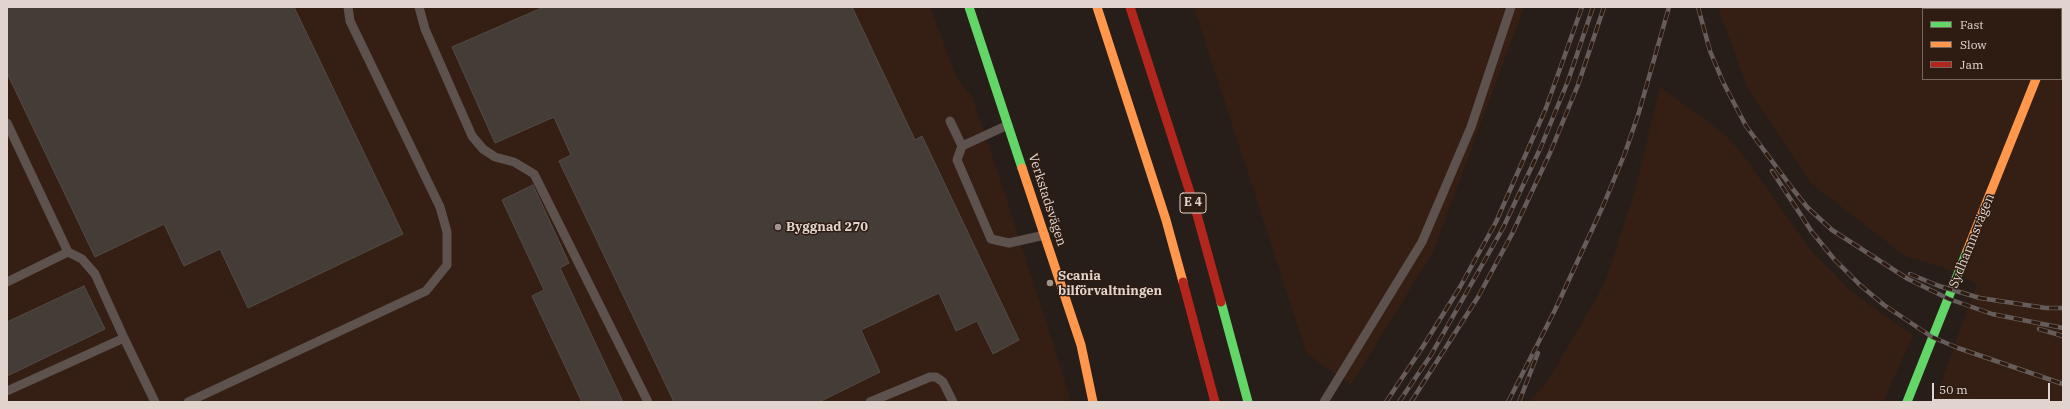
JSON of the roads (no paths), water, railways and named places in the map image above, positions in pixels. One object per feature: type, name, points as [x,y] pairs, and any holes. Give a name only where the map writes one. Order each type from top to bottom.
[{"type":"main road","name":"Verkstadsvägen","points":[[970,7],[1081,345],[1093,402]]},
{"type":"main road","name":"E 4","points":[[1098,7],[1166,220],[1215,402]]},
{"type":"main road","name":"E 4","points":[[1130,7],[1196,211],[1248,402]]},
{"type":"main road","name":"Sydhamnsvägen","points":[[1907,402],[2036,80]]},
{"type":"lane","points":[[188,402],[426,291],[447,265],[447,232],[440,207],[350,21],[348,7]]},
{"type":"lane","points":[[419,7],[425,29],[472,136],[483,149],[489,153],[514,162],[534,174],[648,402]]},
{"type":"lane","points":[[1324,402],[1422,242],[1471,127],[1511,7]]},
{"type":"lane","points":[[950,121],[962,146],[958,160],[991,239],[1010,243],[1045,235]]},
{"type":"lane","points":[[7,123],[68,252],[82,259],[95,274],[155,402]]},
{"type":"lane","points":[[962,146],[1008,125]]},
{"type":"lane","points":[[7,282],[68,252]]},
{"type":"lane","points":[[7,391],[124,338]]},
{"type":"lane","points":[[870,402],[930,377],[940,379],[943,382],[953,402]]},
{"type":"railway","points":[[1386,402],[1460,287],[1496,222],[1546,108],[1582,7]]},
{"type":"railway","points":[[1399,402],[1431,355],[1503,228],[1540,149],[1568,81],[1593,7]]},
{"type":"railway","points":[[1411,402],[1478,297],[1512,234],[1550,153],[1578,85],[1604,7]]},
{"type":"railway","points":[[1508,402],[1555,310],[1603,206],[1625,153],[1639,112],[1669,7]]},
{"type":"railway","points":[[1698,7],[1710,51],[1723,82],[1746,126],[1807,207],[1832,230],[1908,279],[1949,299],[1992,314],[2063,328]]},
{"type":"railway","points":[[1772,171],[1812,232],[1834,259],[1860,285],[1884,305],[1932,337],[1958,348],[2063,384]]},
{"type":"railway","points":[[1910,274],[1939,286],[1980,298],[2046,308],[2063,308]]},
{"type":"railway","points":[[2039,329],[2063,336]]},
{"type":"railway","points":[[1519,402],[1538,353]]},
{"type":"place","name":"Byggnad 270","points":[[778,227]]},
{"type":"place","name":"Scania bilförvaltningen","points":[[1050,283]]}]
